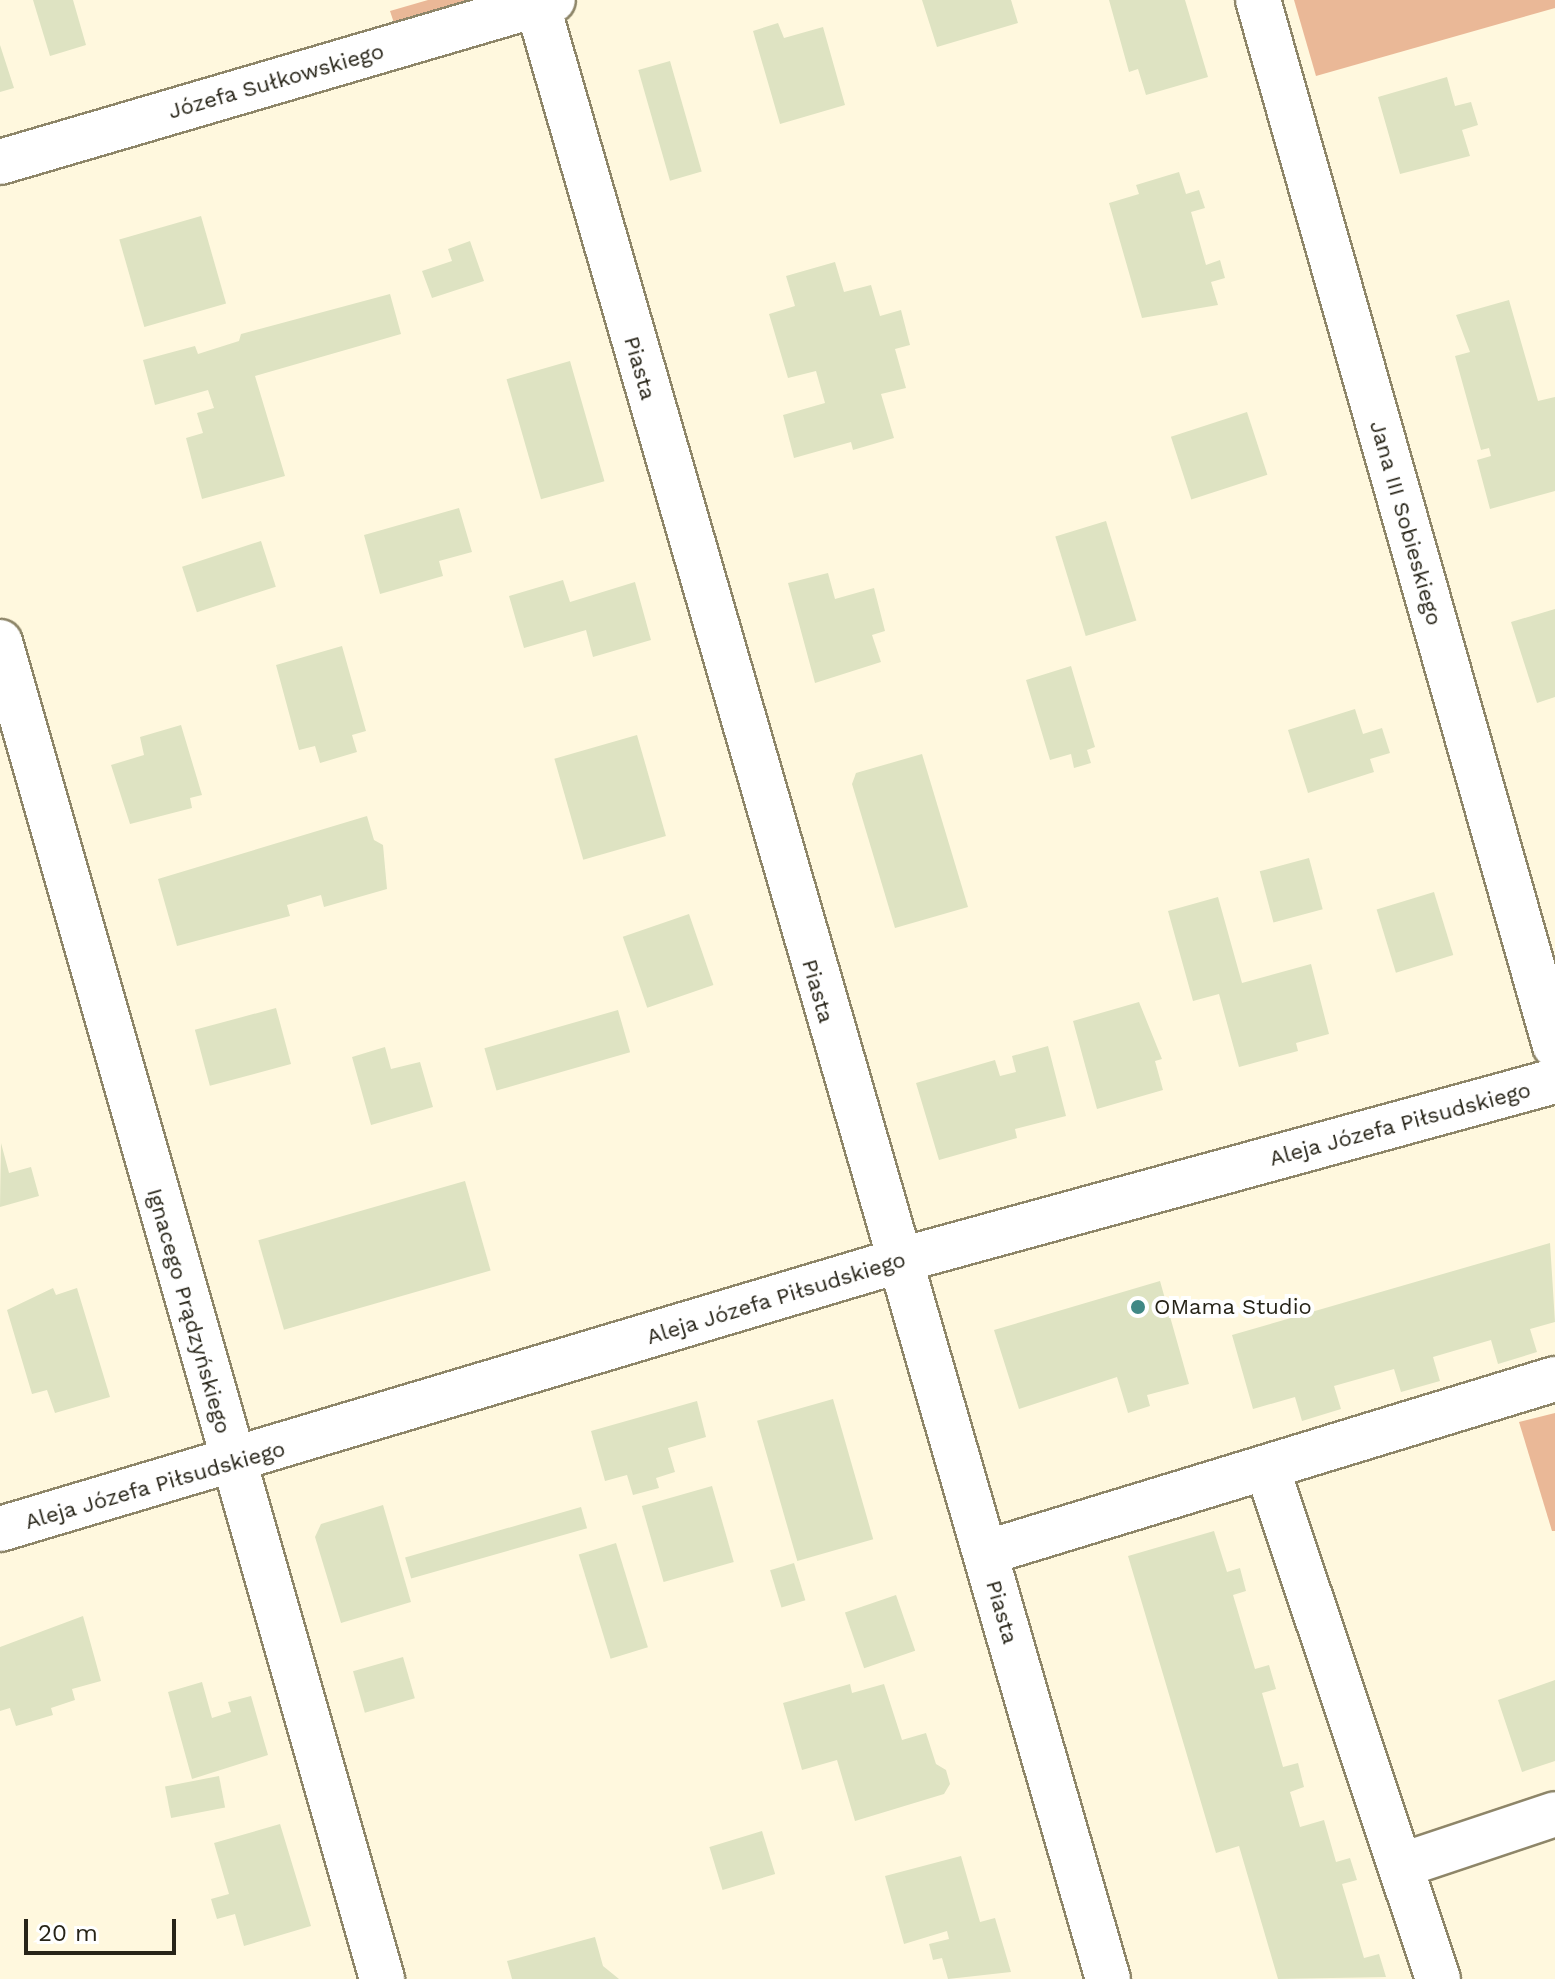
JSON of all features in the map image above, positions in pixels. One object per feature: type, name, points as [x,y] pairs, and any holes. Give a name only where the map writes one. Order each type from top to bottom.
[{"type":"street","name":"Jana III Sobieskiego","points":[[1258,0],[1555,1046]]},
{"type":"street","name":"Józefa Sułkowskiego","points":[[0,162],[542,1]]},
{"type":"street","name":"Piasta","points":[[542,1],[1108,1979]]},
{"type":"street","name":"Ignacego Prądzyńskiego","points":[[0,642],[231,1464],[382,1979]]},
{"type":"street","name":"Aleja Józefa Piłsudskiego","points":[[0,1529],[231,1464],[901,1260],[1555,1081]]},
{"type":"street","points":[[985,1553],[1555,1379]]},
{"type":"street","points":[[1267,1468],[1403,1865],[1438,1979]]},
{"type":"street","points":[[1403,1865],[1555,1814]]},
{"type":"shaded area","points":[[428,0],[470,0],[394,23],[390,11]]},
{"type":"shaded area","points":[[1294,0],[1555,0],[1555,8],[1316,76]]},
{"type":"shaded area","points":[[1555,1413],[1555,1531],[1552,1531],[1519,1422]]},
{"type":"building","points":[[33,0],[73,0],[86,45],[50,56]]},
{"type":"building","points":[[922,0],[1011,0],[1018,23],[937,47]]},
{"type":"building","points":[[1109,0],[1185,0],[1208,77],[1146,95],[1138,69],[1129,72]]},
{"type":"building","points":[[778,23],[784,38],[823,27],[845,105],[780,124],[753,31]]},
{"type":"building","points":[[0,45],[14,88],[0,92]]},
{"type":"building","points":[[670,61],[702,172],[670,181],[638,70]]},
{"type":"building","points":[[1447,77],[1455,106],[1471,102],[1478,125],[1462,130],[1470,156],[1400,174],[1378,97]]},
{"type":"building","points":[[1179,172],[1186,194],[1199,190],[1205,208],[1191,212],[1206,265],[1220,260],[1225,278],[1211,282],[1218,305],[1142,318],[1109,203],[1139,194],[1136,185]]},
{"type":"building","points":[[201,216],[226,303],[144,327],[119,239]]},
{"type":"building","points":[[470,241],[484,281],[432,298],[422,271],[452,261],[448,249]]},
{"type":"building","points":[[835,262],[844,292],[871,285],[880,316],[901,310],[910,345],[895,349],[906,388],[881,394],[894,438],[853,450],[851,442],[794,458],[783,415],[825,403],[816,371],[788,378],[769,314],[795,306],[786,276]]},
{"type":"building","points":[[390,294],[401,334],[255,376],[285,476],[202,499],[186,438],[203,433],[197,413],[214,408],[208,390],[155,405],[143,360],[195,346],[198,354],[239,341],[241,334]]},
{"type":"building","points":[[1509,300],[1538,401],[1555,397],[1555,491],[1490,509],[1477,460],[1491,456],[1489,448],[1481,450],[1455,356],[1470,352],[1456,315]]},
{"type":"building","points":[[570,361],[604,481],[541,499],[507,379]]},
{"type":"building","points":[[1247,412],[1267,475],[1191,499],[1171,437]]},
{"type":"building","points":[[459,508],[472,552],[439,561],[443,576],[380,594],[364,535]]},
{"type":"building","points":[[1106,521],[1136,620],[1086,636],[1055,536]]},
{"type":"building","points":[[261,541],[276,587],[197,612],[182,567]]},
{"type":"building","points":[[828,573],[835,599],[874,588],[885,631],[872,635],[881,662],[815,683],[788,583]]},
{"type":"building","points":[[563,580],[570,602],[635,582],[651,640],[593,657],[586,630],[524,648],[509,596]]},
{"type":"building","points":[[1555,609],[1555,697],[1537,703],[1511,622]]},
{"type":"building","points":[[342,646],[366,731],[352,735],[357,752],[320,763],[315,746],[299,750],[276,665]]},
{"type":"building","points":[[1071,666],[1095,747],[1087,750],[1091,763],[1074,768],[1071,754],[1050,760],[1026,680]]},
{"type":"building","points":[[1355,709],[1363,734],[1382,728],[1390,753],[1370,759],[1374,772],[1308,793],[1288,730]]},
{"type":"building","points":[[181,725],[202,795],[190,798],[192,808],[130,824],[111,765],[144,755],[140,737]]},
{"type":"building","points":[[637,735],[666,836],[583,860],[554,759]]},
{"type":"building","points":[[922,754],[968,907],[895,928],[852,784],[856,773]]},
{"type":"building","points":[[367,816],[374,840],[383,845],[387,889],[324,907],[321,895],[287,905],[290,916],[177,946],[158,879]]},
{"type":"building","points":[[1309,858],[1323,909],[1273,922],[1260,871]]},
{"type":"building","points":[[1434,892],[1453,955],[1396,973],[1377,910]]},
{"type":"building","points":[[1218,897],[1242,983],[1311,964],[1329,1034],[1296,1043],[1298,1051],[1239,1067],[1219,994],[1193,1001],[1168,911]]},
{"type":"building","points":[[689,914],[713,985],[647,1008],[623,937]]},
{"type":"building","points":[[1139,1002],[1162,1059],[1155,1061],[1163,1090],[1097,1109],[1073,1021]]},
{"type":"building","points":[[276,1008],[291,1064],[210,1086],[195,1030]]},
{"type":"building","points":[[618,1010],[630,1052],[497,1091],[484,1048]]},
{"type":"building","points":[[1048,1046],[1066,1116],[1015,1129],[1017,1138],[939,1160],[916,1083],[995,1060],[1000,1076],[1016,1072],[1012,1056]]},
{"type":"building","points":[[385,1047],[391,1069],[420,1062],[433,1107],[371,1125],[352,1057]]},
{"type":"building","points":[[1,1143],[9,1173],[31,1167],[39,1196],[0,1207]]},
{"type":"building","points":[[465,1181],[491,1270],[284,1330],[258,1240]]},
{"type":"building","points":[[1550,1243],[1555,1322],[1530,1329],[1537,1352],[1498,1364],[1491,1340],[1433,1357],[1440,1381],[1401,1392],[1394,1369],[1334,1386],[1341,1409],[1302,1421],[1295,1397],[1253,1409],[1232,1335]]},
{"type":"building","points":[[1160,1281],[1189,1384],[1147,1395],[1150,1406],[1128,1413],[1117,1377],[1019,1409],[994,1330]]},
{"type":"building","points":[[53,1288],[56,1295],[77,1288],[110,1397],[55,1413],[47,1390],[32,1394],[7,1310]]},
{"type":"building","points":[[833,1399],[873,1539],[797,1561],[757,1421]]},
{"type":"building","points":[[697,1401],[706,1437],[668,1448],[675,1472],[656,1478],[659,1488],[633,1495],[627,1475],[605,1481],[591,1431]]},
{"type":"building","points":[[712,1486],[734,1562],[664,1582],[642,1506]]},
{"type":"building","points":[[383,1505],[411,1602],[341,1623],[315,1537],[321,1524]]},
{"type":"building","points":[[581,1507],[587,1528],[411,1579],[405,1557]]},
{"type":"building","points":[[1214,1531],[1227,1572],[1240,1568],[1246,1591],[1233,1595],[1255,1669],[1269,1665],[1276,1689],[1262,1693],[1283,1767],[1298,1763],[1304,1787],[1290,1792],[1300,1827],[1324,1820],[1336,1862],[1350,1858],[1357,1880],[1342,1884],[1364,1958],[1379,1954],[1386,1977],[1278,1979],[1239,1846],[1216,1853],[1128,1556]]},
{"type":"building","points":[[616,1543],[648,1647],[611,1659],[579,1554]]},
{"type":"building","points":[[794,1563],[805,1600],[781,1608],[770,1570]]},
{"type":"building","points":[[896,1595],[915,1651],[864,1668],[845,1613]]},
{"type":"building","points":[[83,1616],[101,1681],[72,1689],[75,1700],[51,1708],[53,1715],[16,1726],[10,1708],[0,1711],[0,1647]]},
{"type":"building","points":[[403,1657],[415,1698],[365,1713],[353,1671]]},
{"type":"building","points":[[1555,1680],[1555,1761],[1522,1772],[1498,1700]]},
{"type":"building","points":[[202,1682],[212,1718],[231,1712],[228,1702],[251,1696],[268,1755],[192,1779],[168,1692]]},
{"type":"building","points":[[850,1684],[852,1693],[884,1684],[902,1740],[926,1733],[936,1764],[946,1770],[950,1784],[944,1794],[855,1821],[837,1760],[802,1770],[783,1703]]},
{"type":"building","points":[[219,1776],[225,1807],[171,1818],[165,1786]]},
{"type":"building","points":[[280,1824],[311,1926],[244,1946],[235,1914],[217,1919],[213,1906],[211,1899],[229,1894],[214,1843]]},
{"type":"building","points":[[762,1831],[775,1874],[723,1890],[709,1847]]},
{"type":"building","points":[[961,1856],[980,1922],[995,1918],[1011,1972],[948,1979],[942,1958],[933,1960],[929,1944],[949,1939],[947,1931],[904,1944],[885,1876]]},
{"type":"building","points":[[595,1937],[603,1966],[619,1979],[512,1979],[507,1961]]},
{"type":"place","name":"OMama Studio","points":[[1138,1307]]}]
